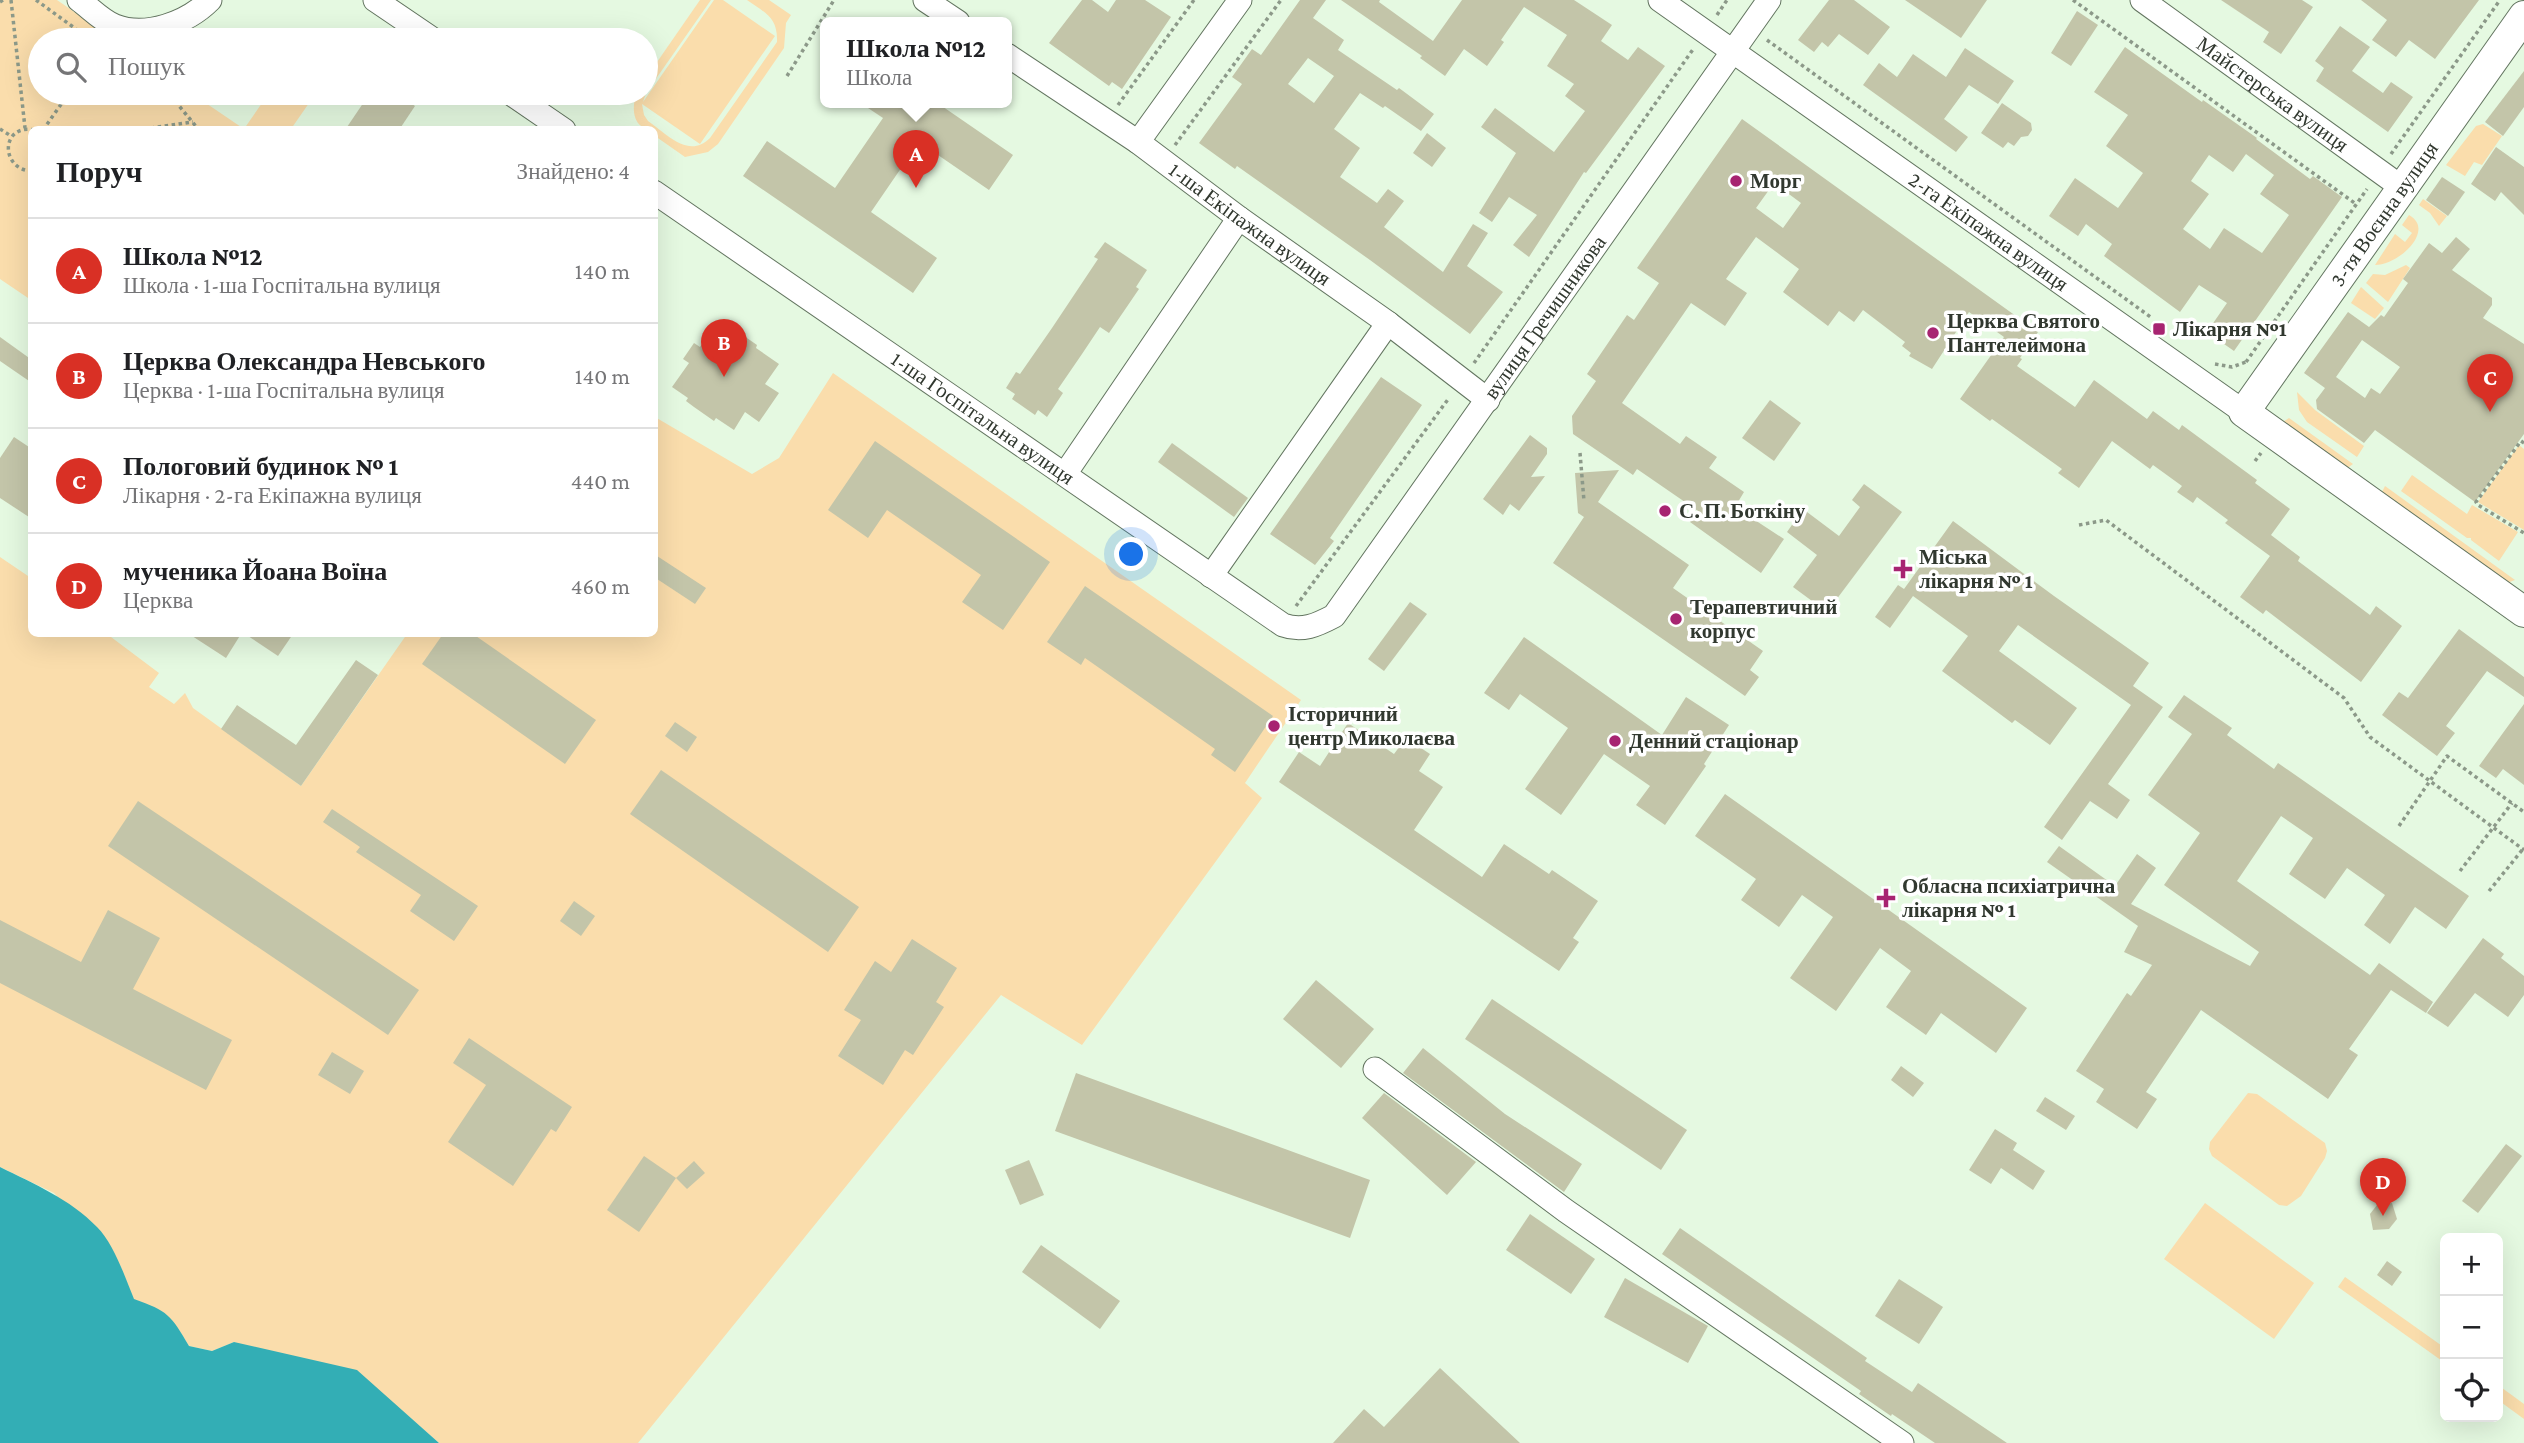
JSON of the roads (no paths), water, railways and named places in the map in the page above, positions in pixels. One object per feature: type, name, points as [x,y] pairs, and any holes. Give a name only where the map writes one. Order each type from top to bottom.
[{"type":"main road","name":"3-тя Воєнна вулиця","points":[[2244,412],[2524,16]]},
{"type":"main road","name":"2-га Екіпажна вулиця","points":[[2244,412],[2524,612]]},
{"type":"street","points":[[79,0],[113,26],[123,28]]},
{"type":"street","points":[[157,28],[190,17],[210,0]]},
{"type":"street","points":[[375,0],[416,28]]},
{"type":"street","points":[[925,0],[950,17]]},
{"type":"street","points":[[1138,142],[1240,0]]},
{"type":"street","name":"2-га Екіпажна вулиця","points":[[1660,0],[2244,412]]},
{"type":"street","name":"вулиця Гречишникова","points":[[1283,625],[1294,629],[1315,626],[1334,616],[1769,0]]},
{"type":"street","name":"Майстерська вулиця","points":[[2142,0],[2403,189]]},
{"type":"street","name":"1-ша Екіпажна вулиця","points":[[1012,57],[1138,142],[1239,218],[1388,323],[1488,400]]},
{"type":"street","points":[[528,105],[558,126]]},
{"type":"street","name":"1-ша Госпітальна вулиця","points":[[658,195],[1283,625]]},
{"type":"street","points":[[1065,474],[1239,218]]},
{"type":"street","points":[[1211,576],[1388,323]]},
{"type":"street","points":[[1375,1069],[1566,1211],[1902,1443]]},
{"type":"water","points":[[0,1167],[63,1200],[97,1227],[114,1251],[134,1299],[168,1315],[189,1346],[212,1351],[234,1342],[357,1370],[439,1443],[0,1443]]},
{"type":"place","name":"Морг","points":[[1736,181]]},
{"type":"place","name":"Школа №12","points":[[916,188]]},
{"type":"place","name":"Лікарня №1","points":[[2159,329]]},
{"type":"place","name":"Церква Святого Пантелеймона","points":[[1933,333]]},
{"type":"place","name":"Церква Олександра Невського","points":[[724,377]]},
{"type":"place","name":"Пологовий будинок № 1","points":[[2490,412]]},
{"type":"place","name":"С. П. Боткіну","points":[[1665,511]]},
{"type":"place","name":"Міська лікарня № 1","points":[[1903,569]]},
{"type":"place","name":"Терапевтичний корпус","points":[[1676,619]]},
{"type":"place","name":"Історичний центр Миколаєва","points":[[1274,726]]},
{"type":"place","name":"Денний стаціонар","points":[[1615,741]]},
{"type":"place","name":"Обласна психіатрична лікарня № 1","points":[[1886,898]]},
{"type":"place","name":"мученика Йоана Воїна","points":[[2383,1216]]}]
